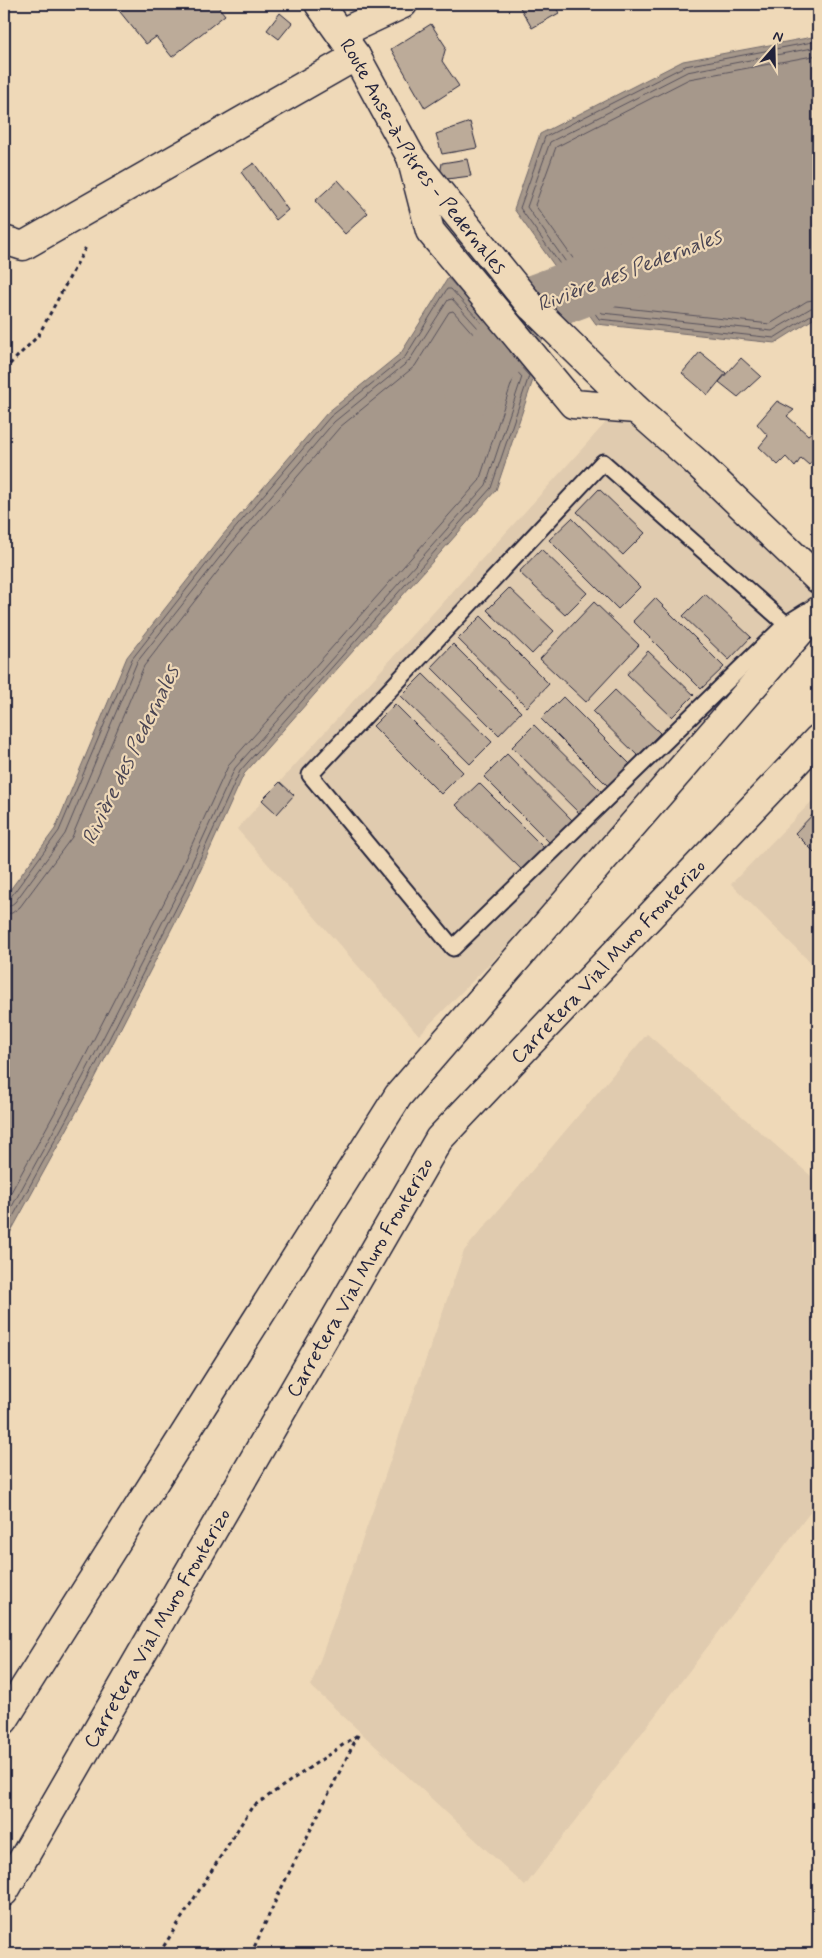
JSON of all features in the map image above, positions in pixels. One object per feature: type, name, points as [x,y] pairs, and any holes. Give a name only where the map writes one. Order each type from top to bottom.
[{"type":"street","name":"Route Anse-à-Pitres - Pedernales","points":[[319,4],[356,56],[411,157],[531,306],[636,409],[696,462],[818,579]]},
{"type":"street","points":[[341,33],[403,4]]},
{"type":"street","points":[[4,240],[23,246],[356,56]]},
{"type":"street","points":[[411,157],[430,231],[573,404],[636,409]]},
{"type":"street","points":[[4,1720],[398,1096],[818,611]]},
{"type":"street","name":"Carretera Vial Muro Fronterizo","points":[[4,1892],[439,1139],[818,739]]},
{"type":"lane","points":[[786,624],[603,462],[310,775],[453,948],[786,624],[818,603]]},
{"type":"path","points":[[4,370],[38,336],[88,244]]},
{"type":"path","points":[[161,1954],[162,1949],[252,1807],[359,1734],[251,1954]]},
{"type":"shaded area","points":[[620,407],[818,600],[818,633],[419,1035],[237,829]]},
{"type":"shaded area","points":[[818,795],[818,970],[731,884]]},
{"type":"shaded area","points":[[647,1034],[818,1182],[818,1502],[525,1886],[311,1686],[464,1251]]},
{"type":"water","points":[[818,36],[818,316],[775,343],[596,324],[514,209],[540,134],[683,61]]},
{"type":"water","points":[[448,278],[535,374],[496,490],[244,774],[192,889],[93,1082],[4,1244],[4,898],[55,829],[127,657],[222,536],[327,413],[401,353]]},
{"type":"building","points":[[120,4],[139,4],[142,7],[146,4],[216,4],[225,15],[172,57],[156,37],[146,44],[116,7]]},
{"type":"building","points":[[518,4],[554,4],[559,13],[532,28]]},
{"type":"building","points":[[280,13],[292,23],[279,39],[267,30]]},
{"type":"building","points":[[431,24],[446,47],[442,61],[459,86],[425,108],[391,49]]},
{"type":"building","points":[[470,122],[477,148],[442,154],[436,134]]},
{"type":"building","points":[[467,159],[471,176],[439,180],[442,163]]},
{"type":"building","points":[[254,163],[288,210],[276,220],[241,172]]},
{"type":"building","points":[[338,180],[368,213],[345,234],[315,201]]},
{"type":"building","points":[[700,352],[726,373],[708,395],[682,373]]},
{"type":"building","points":[[741,358],[761,376],[738,397],[719,382]]},
{"type":"building","points":[[777,401],[794,410],[787,416],[808,435],[816,429],[818,431],[818,455],[809,465],[801,458],[795,467],[786,457],[778,465],[759,447],[768,436],[757,424]]},
{"type":"building","points":[[599,489],[645,533],[623,555],[577,512]]},
{"type":"building","points":[[572,518],[640,587],[618,609],[549,540]]},
{"type":"building","points":[[541,549],[587,593],[565,615],[519,572]]},
{"type":"building","points":[[509,588],[554,631],[532,654],[487,610]]},
{"type":"building","points":[[705,594],[751,637],[729,660],[683,616]]},
{"type":"building","points":[[655,598],[724,667],[701,689],[633,621]]},
{"type":"building","points":[[594,602],[639,645],[586,702],[540,659]]},
{"type":"building","points":[[481,616],[549,684],[527,707],[458,639]]},
{"type":"building","points":[[453,644],[521,712],[499,735],[431,667]]},
{"type":"building","points":[[648,651],[694,695],[672,717],[627,674]]},
{"type":"building","points":[[423,674],[492,742],[470,764],[401,696]]},
{"type":"building","points":[[615,690],[660,733],[638,756],[593,712]]},
{"type":"building","points":[[563,697],[631,765],[609,787],[541,719]]},
{"type":"building","points":[[395,704],[463,772],[441,794],[373,726]]},
{"type":"building","points":[[534,725],[603,793],[581,815],[512,747]]},
{"type":"building","points":[[507,754],[575,823],[552,845],[484,777]]},
{"type":"building","points":[[280,782],[294,795],[277,814],[262,800]]},
{"type":"building","points":[[479,783],[547,851],[525,873],[456,805]]},
{"type":"building","points":[[818,809],[818,856],[795,833]]},
{"type":"waterway","name":"Rivière des Pedernales","points":[[472,385],[531,306],[649,262]]}]
